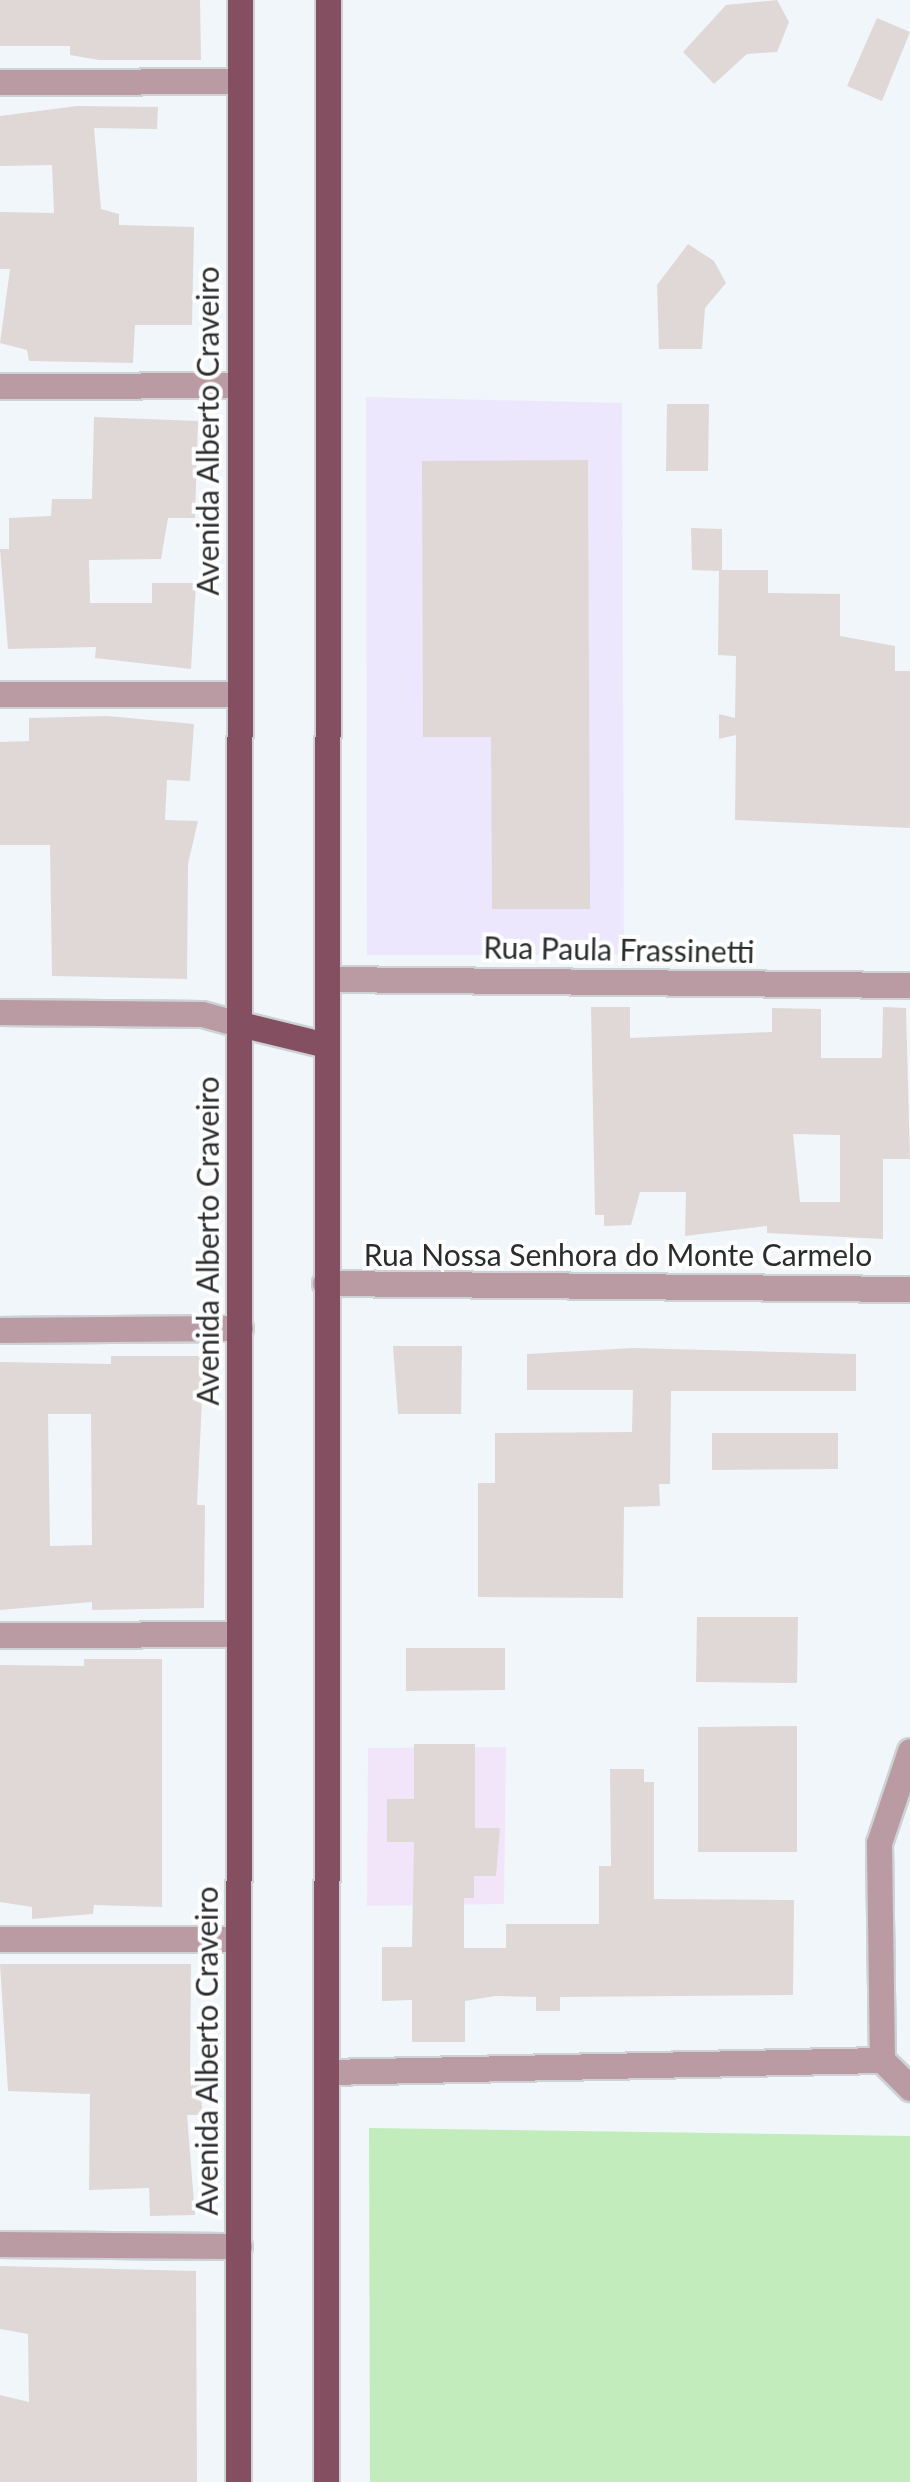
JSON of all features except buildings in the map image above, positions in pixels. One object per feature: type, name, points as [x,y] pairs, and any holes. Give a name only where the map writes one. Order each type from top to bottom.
[{"type":"main road","name":"Avenida Alberto Craveiro","points":[[238,2482],[240,0]]},
{"type":"main road","points":[[326,2482],[328,0]]},
{"type":"main road","points":[[240,1024],[326,1045]]},
{"type":"street","points":[[0,82],[239,81]]},
{"type":"street","points":[[0,386],[240,385]]},
{"type":"street","points":[[0,694],[239,694]]},
{"type":"street","name":"Rua Paula Frassinetti","points":[[326,978],[910,985]]},
{"type":"street","points":[[0,1012],[202,1014],[240,1024]]},
{"type":"street","name":"Rua Nossa Senhora do Monte Carmelo","points":[[325,1284],[910,1288]]},
{"type":"street","points":[[0,1330],[240,1328]]},
{"type":"street","points":[[0,1635],[239,1634]]},
{"type":"street","points":[[910,1751],[879,1843],[882,2060],[910,2088]]},
{"type":"street","points":[[0,1939],[238,1939]]},
{"type":"street","points":[[327,2072],[882,2060]]},
{"type":"street","points":[[0,2244],[238,2246]]},
{"type":"shaded area","points":[[366,397],[622,403],[624,955],[367,955]]},
{"type":"shaded area","points":[[506,1747],[504,1904],[367,1906],[368,1748]]},
{"type":"green space","points":[[369,2128],[910,2136],[910,2482],[370,2482]]}]
